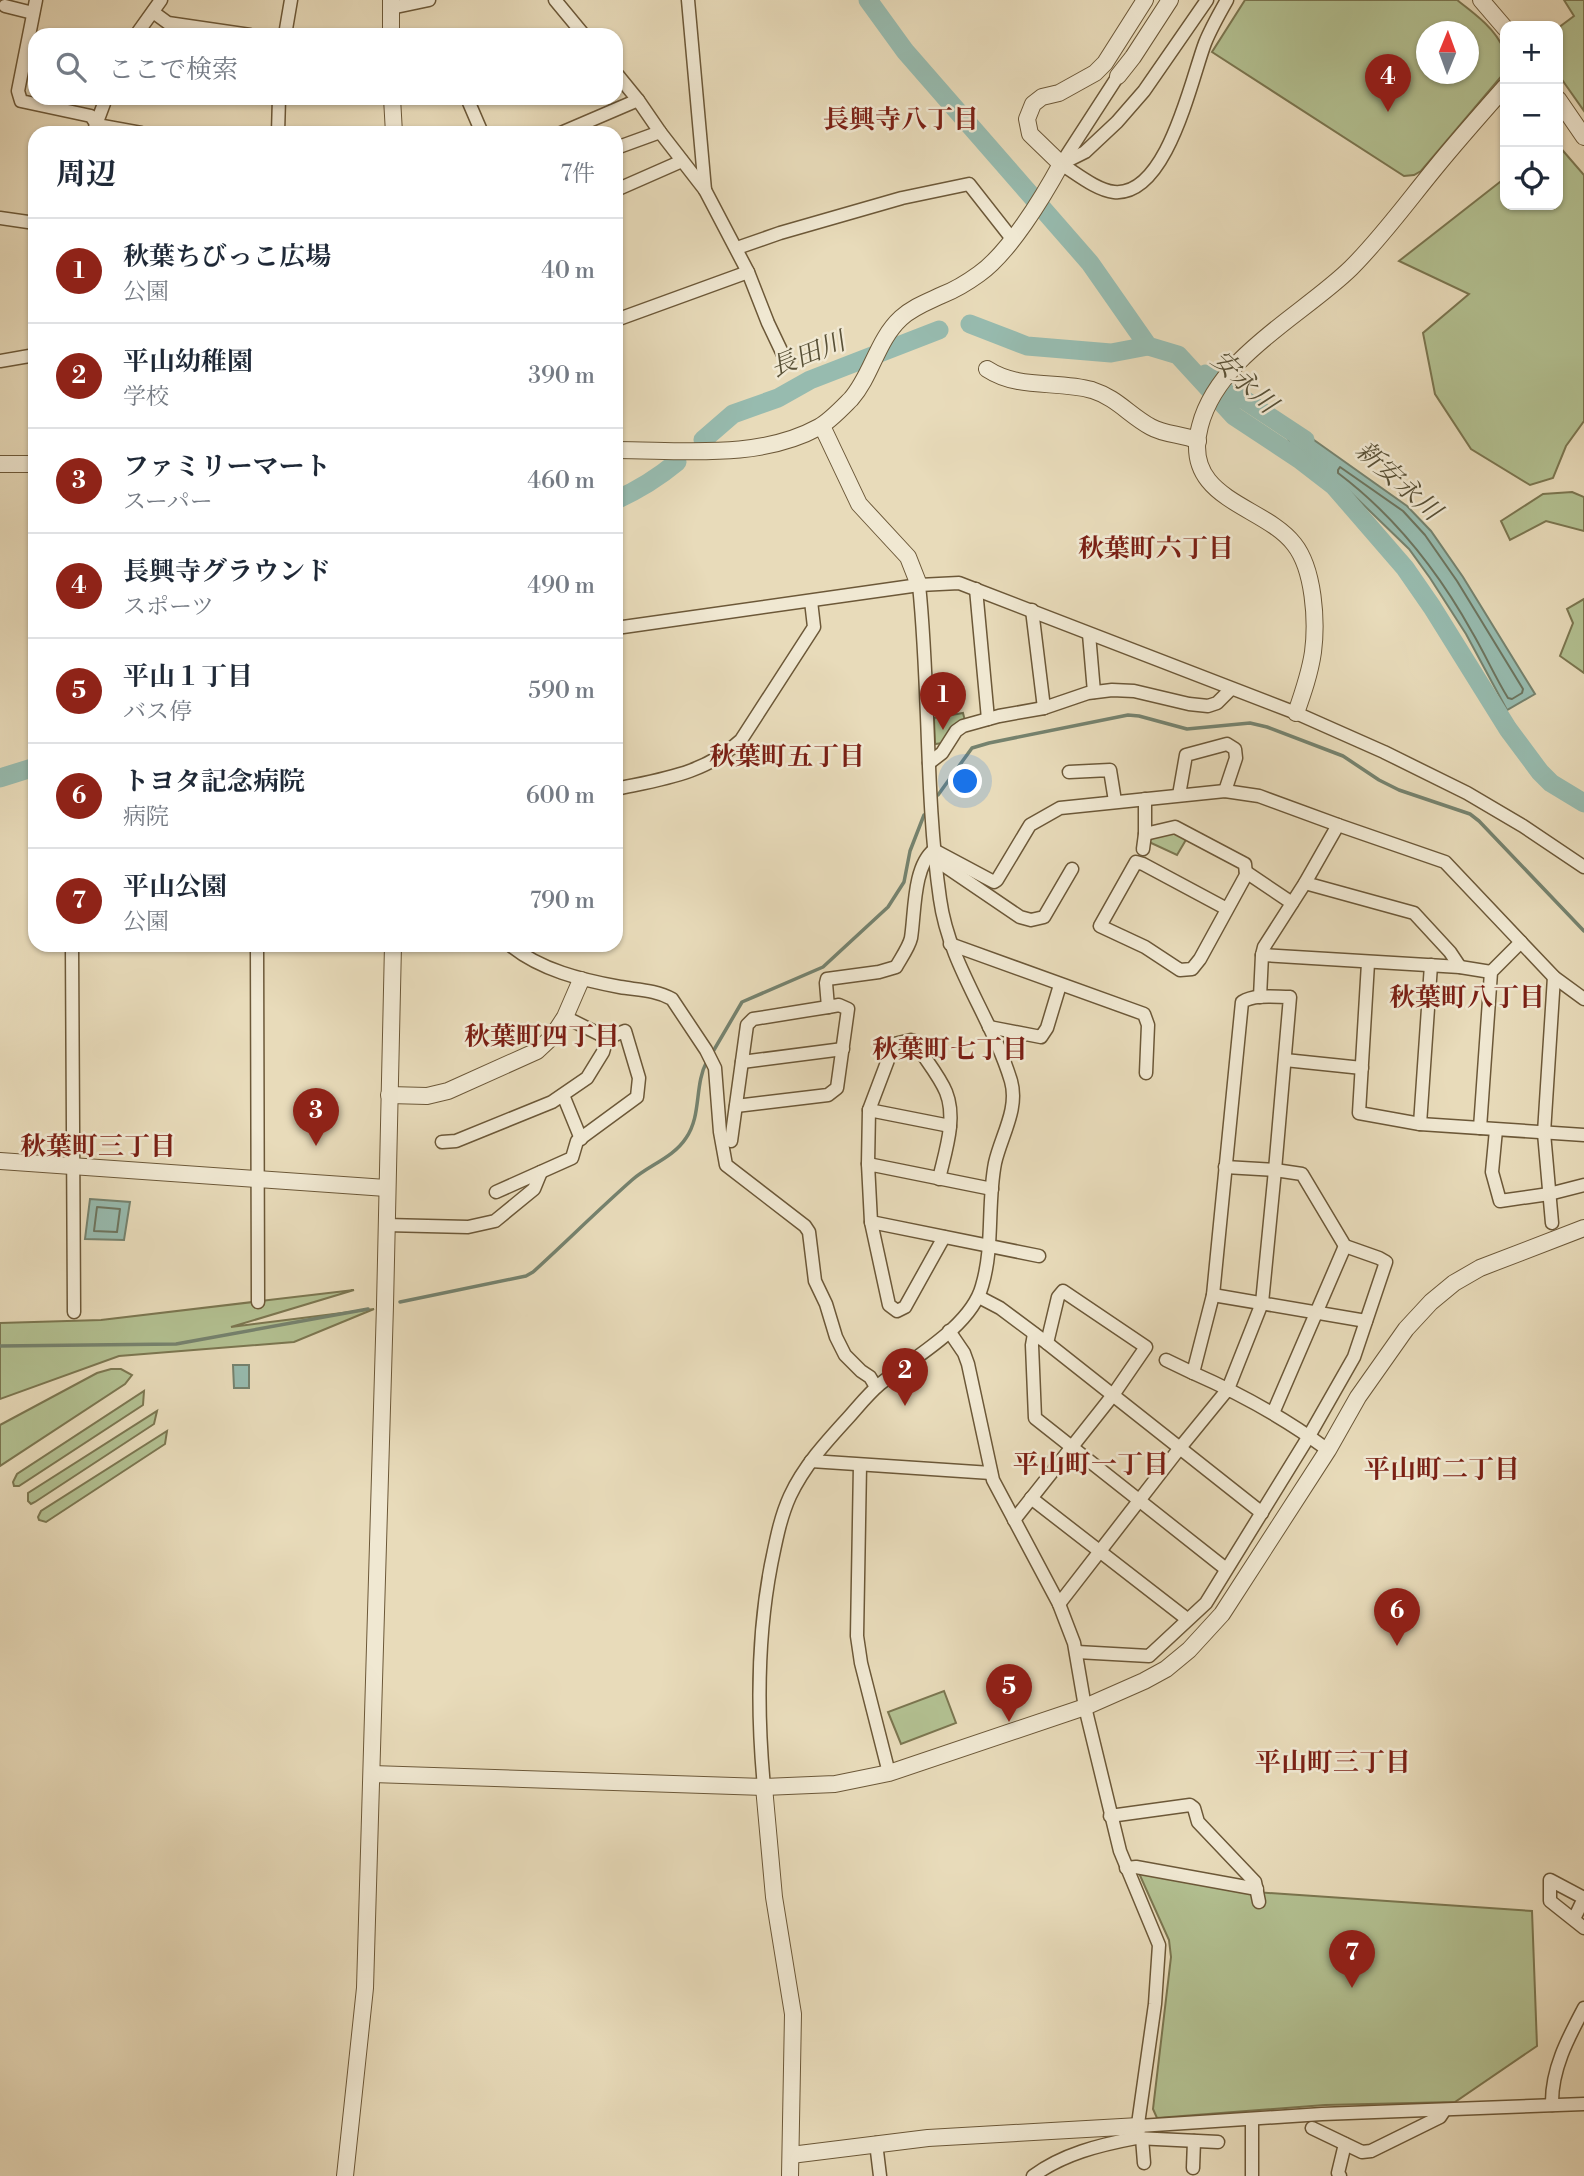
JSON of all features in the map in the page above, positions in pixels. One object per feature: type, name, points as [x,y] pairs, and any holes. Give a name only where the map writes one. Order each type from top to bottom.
[{"type":"street","points":[[140,28],[161,0]]},
{"type":"street","points":[[286,28],[291,0]]},
{"type":"street","points":[[391,28],[391,4],[429,0]]},
{"type":"street","points":[[555,0],[578,28]]},
{"type":"street","points":[[688,0],[705,190]]},
{"type":"street","points":[[1145,0],[1105,63],[1095,74],[1059,93],[1042,97],[1033,104],[1027,119],[1030,134],[1061,164],[1112,192],[1137,186],[1161,157],[1180,121],[1204,46],[1227,0]]},
{"type":"street","points":[[623,450],[769,447],[822,426],[852,397],[867,376],[884,339],[900,319],[922,303],[945,295],[981,273],[1017,234],[1170,0]]},
{"type":"street","points":[[1061,164],[1085,152],[1117,122],[1144,91],[1207,0]]},
{"type":"street","points":[[1481,0],[1500,23]]},
{"type":"street","points":[[5,5],[34,7],[30,28]]},
{"type":"street","points":[[153,12],[168,23],[202,28]]},
{"type":"street","points":[[28,38],[18,91],[21,101],[28,103]]},
{"type":"street","points":[[623,82],[705,190],[737,248],[787,363]]},
{"type":"street","points":[[1296,713],[1313,650],[1311,586],[1303,561],[1287,537],[1227,499],[1213,486],[1199,459],[1198,430],[1208,404],[1227,376],[1260,342],[1350,268],[1500,93]]},
{"type":"street","points":[[577,126],[638,100]]},
{"type":"street","points":[[38,105],[91,117],[94,126]]},
{"type":"street","points":[[96,126],[104,105]]},
{"type":"street","points":[[278,126],[279,105]]},
{"type":"street","points":[[393,105],[394,126]]},
{"type":"street","points":[[470,105],[479,126]]},
{"type":"street","points":[[1563,106],[1584,137]]},
{"type":"street","points":[[623,145],[660,132]]},
{"type":"street","points":[[623,187],[682,161]]},
{"type":"street","points":[[737,248],[902,198],[970,184],[1017,234]]},
{"type":"street","points":[[0,218],[28,222]]},
{"type":"street","points":[[623,317],[748,272]]},
{"type":"street","points":[[0,361],[28,356]]},
{"type":"street","points":[[987,369],[1009,380],[1026,384],[1075,386],[1107,395],[1153,428],[1198,441]]},
{"type":"street","points":[[790,2176],[793,2014],[774,1897],[759,1739],[765,1594],[779,1527],[789,1497],[811,1461],[876,1387],[949,1331],[979,1297],[989,1247],[995,1162],[1013,1097],[1012,1084],[989,1027],[950,944],[940,902],[934,855],[924,634],[919,585],[908,558],[859,504],[822,426]]},
{"type":"street","points":[[0,464],[28,464]]},
{"type":"street","points":[[623,627],[919,585],[959,583],[1296,713],[1384,752],[1467,793],[1584,867]]},
{"type":"street","points":[[976,589],[988,719]]},
{"type":"street","points":[[623,787],[691,772],[732,749],[741,740],[814,627],[811,601]]},
{"type":"street","points":[[1032,610],[1044,709]]},
{"type":"street","points":[[1088,634],[1094,692]]},
{"type":"street","points":[[929,763],[942,753],[956,731],[964,726],[1044,709],[1094,692],[1135,691],[1208,706],[1217,703],[1231,689]]},
{"type":"street","points":[[1179,795],[1186,755],[1227,744],[1235,749],[1236,758],[1225,791]]},
{"type":"street","points":[[1069,772],[1110,770],[1115,801]]},
{"type":"street","points":[[828,1007],[825,983],[827,979],[896,967],[911,940],[917,888],[926,856],[934,855],[994,882],[1030,825],[1060,808],[1225,791],[1259,796],[1445,862],[1554,977],[1584,999]]},
{"type":"street","points":[[1143,849],[1145,799]]},
{"type":"street","points":[[1260,997],[1264,947],[1338,825]]},
{"type":"street","points":[[1145,834],[1175,827],[1245,863],[1246,872],[1227,909],[1200,959],[1192,969],[1180,970],[1145,947],[1100,926],[1136,863],[1143,863],[1227,909]]},
{"type":"street","points":[[934,855],[1020,917],[1031,920],[1044,917],[1072,869]]},
{"type":"street","points":[[1246,872],[1292,903]]},
{"type":"street","points":[[1305,883],[1414,913],[1450,952],[1460,967]]},
{"type":"street","points":[[1480,1128],[1491,972],[1521,942]]},
{"type":"street","points":[[950,944],[1144,1014],[1148,1025],[1146,1073]]},
{"type":"street","points":[[72,952],[74,1312]]},
{"type":"street","points":[[257,952],[258,1302]]},
{"type":"street","points":[[345,2176],[365,1988],[393,952]]},
{"type":"street","points":[[518,952],[581,980],[664,994],[677,1005],[709,1056],[716,1074],[720,1132],[726,1165],[805,1226],[809,1232],[815,1281],[826,1304],[836,1337],[845,1355],[870,1377],[876,1387]]},
{"type":"street","points":[[1262,955],[1460,967],[1491,972]]},
{"type":"street","points":[[1368,962],[1359,1114],[1420,1124],[1584,1135]]},
{"type":"street","points":[[1420,1124],[1431,965]]},
{"type":"street","points":[[1552,1223],[1544,1133],[1554,977]]},
{"type":"street","points":[[389,1095],[427,1096],[448,1091],[537,1051],[552,1037],[565,1017],[581,980]]},
{"type":"street","points":[[989,1027],[1041,1037],[1047,1028],[1060,985]]},
{"type":"street","points":[[1059,1604],[1228,1389],[1262,1303],[1290,997],[1260,997],[1247,999],[1242,1003],[1213,1295],[1193,1373]]},
{"type":"street","points":[[731,1141],[747,1025],[753,1019],[839,1005],[848,1010],[837,1088],[828,1095],[736,1106]]},
{"type":"street","points":[[496,1192],[572,1158],[577,1141],[638,1097],[639,1078],[625,1031],[607,1038],[565,1017]]},
{"type":"street","points":[[442,1142],[456,1141],[552,1102],[587,1078],[603,1052],[607,1038]]},
{"type":"street","points":[[940,1179],[950,1126],[950,1105],[946,1092],[914,1041],[894,1044],[869,1110],[868,1164],[871,1222],[889,1305],[897,1311],[905,1307],[944,1237]]},
{"type":"street","points":[[742,1062],[843,1049]]},
{"type":"street","points":[[1285,1060],[1362,1068]]},
{"type":"street","points":[[563,1095],[580,1139]]},
{"type":"street","points":[[869,1110],[950,1126]]},
{"type":"street","points":[[1496,1130],[1492,1172],[1500,1201],[1549,1194],[1584,1185]]},
{"type":"street","points":[[0,1161],[386,1188]]},
{"type":"street","points":[[868,1164],[992,1189]]},
{"type":"street","points":[[1077,1652],[1149,1656],[1206,1603],[1309,1436],[1354,1357],[1386,1262],[1345,1246],[1302,1174],[1225,1167]]},
{"type":"street","points":[[386,1225],[468,1227],[495,1220],[534,1189],[541,1172]]},
{"type":"street","points":[[871,1222],[1039,1256]]},
{"type":"street","points":[[372,1774],[764,1787],[835,1784],[889,1773],[1085,1707],[1166,1669],[1212,1626],[1233,1600],[1328,1450],[1357,1397],[1406,1329],[1431,1302],[1454,1283],[1480,1268],[1584,1228]]},
{"type":"street","points":[[1273,1413],[1345,1246]]},
{"type":"street","points":[[1014,1520],[1146,1347],[1063,1291],[1058,1297],[1047,1343]]},
{"type":"street","points":[[1213,1295],[1366,1321]]},
{"type":"street","points":[[979,1297],[1000,1308],[1047,1343],[1262,1513]]},
{"type":"street","points":[[949,1331],[968,1364],[990,1472],[1059,1604],[1077,1652],[1085,1707],[1110,1816],[1126,1868],[1155,1932],[1160,1954],[1139,2134],[1144,2163]]},
{"type":"street","points":[[1034,1334],[1032,1345],[1035,1419],[1073,1446],[1226,1569]]},
{"type":"street","points":[[1166,1360],[1273,1413],[1328,1450]]},
{"type":"street","points":[[811,1461],[990,1472]]},
{"type":"street","points":[[860,1465],[857,1636],[861,1663],[889,1773]]},
{"type":"street","points":[[1031,1498],[1187,1619]]},
{"type":"street","points":[[1110,1816],[1190,1805],[1194,1808],[1198,1822],[1255,1882],[1258,1896],[1136,1867],[1126,1868]]},
{"type":"street","points":[[1552,2105],[1563,2047],[1584,2008]]},
{"type":"street","points":[[1033,2176],[1052,2162],[1170,2124],[1322,2114],[1584,2104]]},
{"type":"street","points":[[1312,2129],[1362,2152],[1371,2151],[1440,2117],[1444,2111]]},
{"type":"street","points":[[1252,2120],[1252,2176]]},
{"type":"street","points":[[1169,2140],[1170,2124]]},
{"type":"street","points":[[791,2155],[928,2138],[1139,2134],[1169,2140],[1218,2142]]},
{"type":"street","points":[[1194,2141],[1194,2168]]},
{"type":"street","points":[[876,2143],[880,2176]]},
{"type":"street","points":[[1340,2176],[1338,2173],[1345,2144]]},
{"type":"street","points":[[1051,2176],[1052,2162]]},
{"type":"green space","points":[[1245,0],[1457,0],[1496,35],[1500,42],[1500,78],[1421,171],[1404,176],[1212,52]]},
{"type":"green space","points":[[1564,0],[1584,0],[1584,111],[1563,81],[1563,24],[1574,16]]},
{"type":"green space","points":[[1563,151],[1584,175],[1584,421],[1566,446],[1553,478],[1530,485],[1471,449],[1435,394],[1423,333],[1469,294],[1399,261],[1500,182],[1500,210],[1563,210]]},
{"type":"green space","points":[[1572,492],[1584,497],[1584,531],[1546,521],[1510,540],[1501,521],[1543,494]]},
{"type":"green space","points":[[1584,599],[1584,673],[1560,656],[1573,623],[1567,609]]},
{"type":"green space","points":[[963,713],[965,721],[943,743],[935,744],[934,718]]},
{"type":"green space","points":[[1177,832],[1187,838],[1177,855],[1149,842],[1152,837]]},
{"type":"green space","points":[[354,1290],[231,1327],[374,1309],[294,1342],[119,1356],[0,1399],[0,1323],[101,1320]]},
{"type":"green space","points":[[121,1369],[132,1375],[125,1384],[0,1466],[0,1425],[97,1373]]},
{"type":"green space","points":[[144,1391],[143,1405],[19,1486],[14,1486],[17,1474]]},
{"type":"green space","points":[[157,1411],[154,1424],[35,1502],[31,1504],[28,1501],[28,1493]]},
{"type":"green space","points":[[167,1431],[165,1444],[46,1522],[39,1520],[41,1511]]},
{"type":"green space","points":[[944,1691],[956,1723],[901,1744],[888,1712]]},
{"type":"green space","points":[[1138,1871],[1255,1892],[1532,1911],[1537,2046],[1455,2102],[1325,2105],[1157,2118],[1153,2109],[1171,1957],[1169,1940]]},
{"type":"water","points":[[1283,418],[1407,506],[1431,531],[1463,577],[1535,694],[1507,710],[1466,634],[1409,549],[1343,485],[1290,446]]},
{"type":"water","points":[[90,1199],[130,1202],[124,1240],[85,1239]]},
{"type":"water","points":[[233,1365],[249,1365],[249,1388],[234,1388]]},
{"type":"waterway","name":"安永川","points":[[868,0],[905,51],[1090,263],[1148,346],[1178,355],[1234,416],[1334,486],[1405,568],[1508,729],[1540,772],[1551,783],[1584,803]]},
{"type":"waterway","name":"長田川","points":[[970,324],[1027,346],[1111,353],[1148,346]]},
{"type":"waterway","name":"長田川","points":[[703,440],[733,414],[778,398],[810,380],[939,330]]},
{"type":"waterway","name":"新安永川","points":[[1205,374],[1305,440]]},
{"type":"waterway","name":"長田川","points":[[623,496],[677,462]]},
{"type":"waterway","points":[[938,795],[972,748],[989,743],[1128,715],[1187,729],[1250,723],[1343,756],[1399,790],[1470,814],[1584,931]]},
{"type":"waterway","name":"長田川","points":[[0,778],[28,769]]},
{"type":"waterway","points":[[711,1055],[742,1002],[823,967],[888,907],[904,882],[910,851],[924,815]]},
{"type":"waterway","points":[[400,1302],[526,1276],[533,1272],[632,1180],[681,1145],[694,1120],[700,1080],[707,1061]]},
{"type":"waterway","points":[[0,1346],[176,1344],[368,1309]]},
{"type":"place","name":"長興寺グラウンド","points":[[1388,112]]},
{"type":"place","name":"秋葉ちびっこ広場","points":[[943,730]]},
{"type":"place","name":"ファミリーマート","points":[[316,1146]]},
{"type":"place","name":"平山幼稚園","points":[[905,1406]]},
{"type":"place","name":"トヨタ記念病院","points":[[1397,1646]]},
{"type":"place","name":"平山１丁目","points":[[1009,1722]]},
{"type":"place","name":"平山公園","points":[[1352,1988]]},
{"type":"district","name":"長興寺八丁目","points":[[901,120]]},
{"type":"district","name":"秋葉町六丁目","points":[[1156,549]]},
{"type":"district","name":"秋葉町五丁目","points":[[787,757]]},
{"type":"district","name":"秋葉町八丁目","points":[[1467,998]]},
{"type":"district","name":"秋葉町四丁目","points":[[542,1037]]},
{"type":"district","name":"秋葉町七丁目","points":[[950,1050]]},
{"type":"district","name":"秋葉町三丁目","points":[[98,1147]]},
{"type":"district","name":"平山町一丁目","points":[[1091,1465]]},
{"type":"district","name":"平山町二丁目","points":[[1442,1470]]},
{"type":"district","name":"平山町三丁目","points":[[1333,1763]]}]
